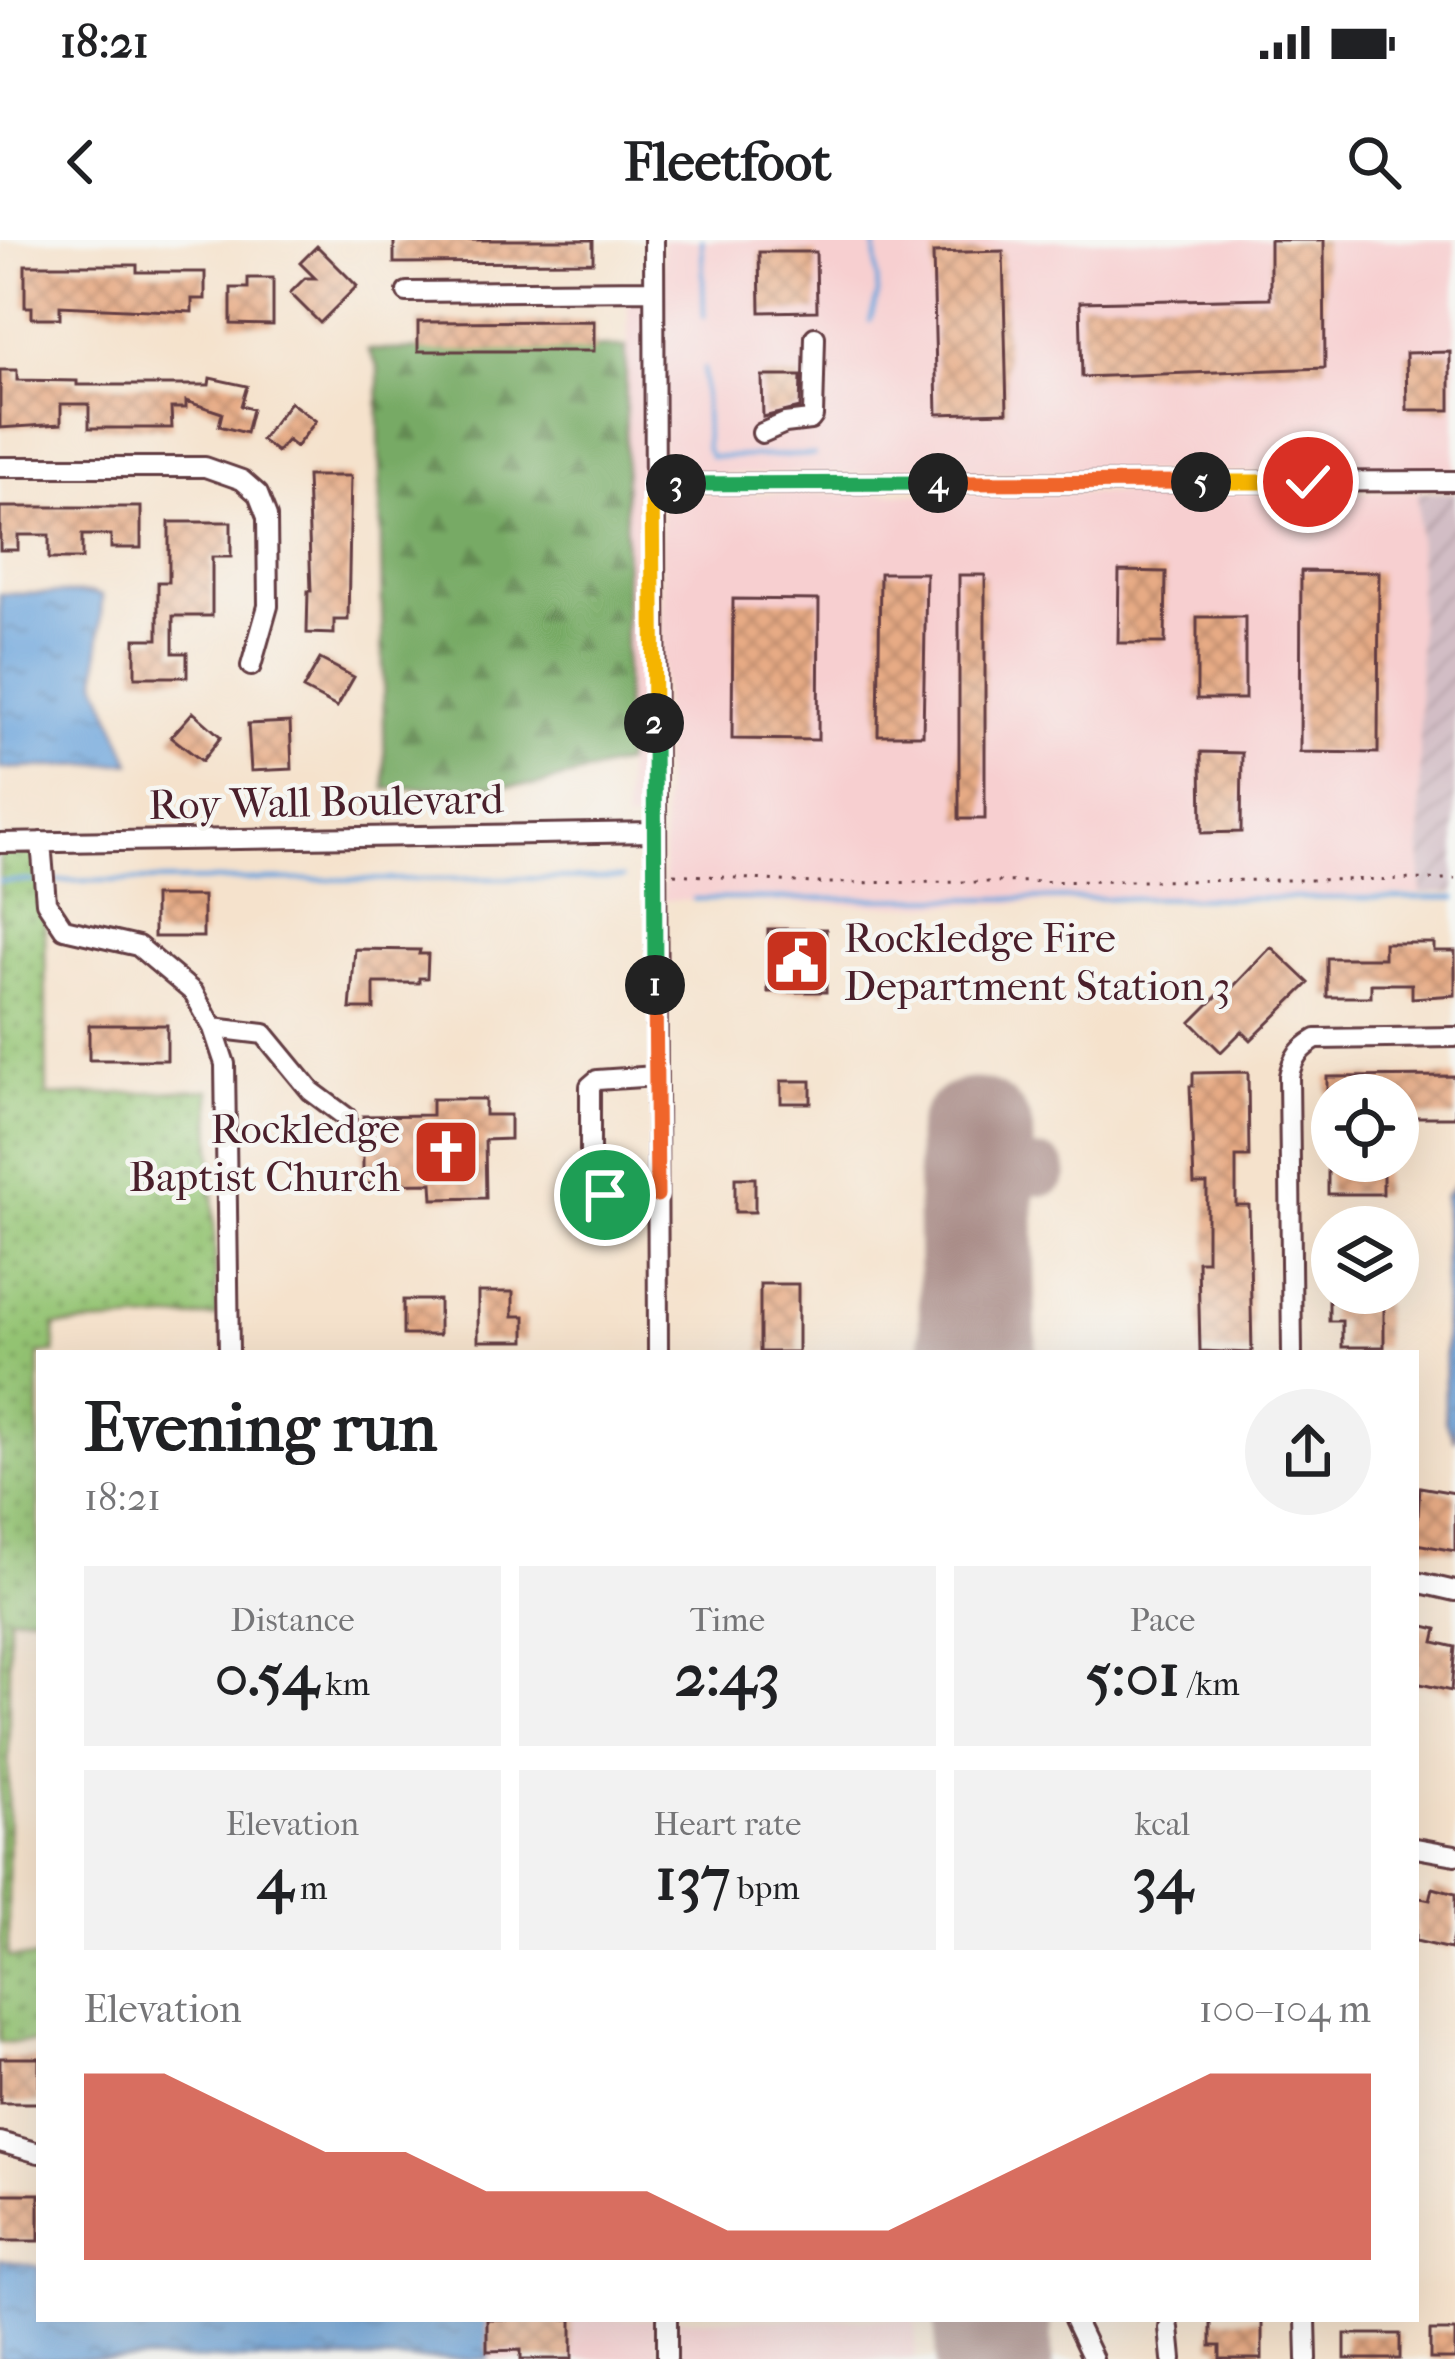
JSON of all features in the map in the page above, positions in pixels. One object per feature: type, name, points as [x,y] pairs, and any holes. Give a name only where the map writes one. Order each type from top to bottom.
[{"type":"street","points":[[654,240],[658,1350]]},
{"type":"street","points":[[406,292],[654,290]]},
{"type":"street","points":[[762,434],[813,416],[815,337]]},
{"type":"street","points":[[0,467],[205,466],[242,480],[258,494],[267,517],[268,606],[251,666]]},
{"type":"street","points":[[652,484],[1455,482]]},
{"type":"street","name":"Roy Wall Boulevard","points":[[0,842],[654,832]]},
{"type":"street","points":[[41,842],[46,902],[64,929],[138,946],[193,992],[213,1028],[225,1064],[229,1350]]},
{"type":"street","points":[[213,1028],[264,1034],[311,1091],[346,1117]]},
{"type":"street","points":[[1292,1350],[1288,1076],[1293,1059],[1316,1039],[1455,1037]]},
{"type":"street","points":[[656,1076],[597,1080],[590,1086],[590,1189],[605,1195],[657,1195]]},
{"type":"street","points":[[1419,1583],[1455,1591]]},
{"type":"street","points":[[1419,1850],[1455,1856]]},
{"type":"street","points":[[0,2142],[36,2152]]},
{"type":"street","points":[[667,2322],[667,2359]]},
{"type":"street","points":[[1075,2322],[1093,2359]]},
{"type":"street","points":[[1306,2322],[1306,2359]]},
{"type":"street","points":[[1168,2328],[1172,2359]]},
{"type":"path","points":[[654,874],[813,883],[1455,879]]},
{"type":"shaded area","points":[[663,240],[1455,240],[1455,471],[662,474]]},
{"type":"shaded area","points":[[628,300],[646,300],[645,821],[625,822]]},
{"type":"shaded area","points":[[1418,492],[1421,894],[905,906],[664,900],[662,494]]},
{"type":"shaded area","points":[[1418,492],[1455,492],[1455,893],[1421,894]]},
{"type":"shaded area","points":[[491,2322],[658,2322],[658,2359],[488,2359]]},
{"type":"shaded area","points":[[676,2322],[915,2322],[915,2359],[676,2359]]},
{"type":"green space","points":[[626,347],[625,763],[537,785],[385,789],[378,367],[368,350]]},
{"type":"green space","points":[[44,852],[47,1096],[210,1090],[217,1316],[55,1326],[55,1350],[36,1350],[36,1615],[9,1616],[8,1957],[36,1958],[36,2043],[0,2042],[0,853]]},
{"type":"water","points":[[0,594],[102,596],[97,681],[131,763],[0,769]]},
{"type":"water","points":[[1455,1184],[1455,1440],[1445,1421],[1445,1196]]},
{"type":"water","points":[[0,2259],[36,2266],[36,2322],[491,2322],[488,2359],[0,2359]]},
{"type":"building","points":[[394,240],[593,240],[593,262],[394,263]]},
{"type":"building","points":[[1270,240],[1324,240],[1325,368],[1082,377],[1080,302],[1270,298]]},
{"type":"building","points":[[317,246],[357,286],[320,323],[290,293],[305,278],[315,278],[300,263]]},
{"type":"building","points":[[1003,251],[1007,412],[937,414],[933,253]]},
{"type":"building","points":[[759,252],[816,252],[817,311],[760,312]]},
{"type":"building","points":[[25,265],[137,265],[137,272],[205,272],[205,299],[192,299],[192,312],[60,306],[60,318],[32,318],[32,307],[25,307]]},
{"type":"building","points":[[248,278],[273,278],[273,325],[231,324],[231,288],[248,288]]},
{"type":"building","points":[[594,321],[594,351],[418,351],[418,322]]},
{"type":"building","points":[[1450,352],[1450,410],[1407,410],[1406,353]]},
{"type":"building","points":[[0,370],[17,370],[17,380],[77,381],[77,385],[209,385],[210,378],[247,386],[241,406],[252,409],[246,433],[219,426],[222,413],[186,401],[186,408],[171,408],[172,428],[89,428],[89,404],[61,404],[61,424],[0,428]]},
{"type":"building","points":[[762,376],[801,376],[800,408],[763,417]]},
{"type":"building","points":[[290,402],[316,421],[296,447],[287,440],[277,452],[261,440]]},
{"type":"building","points":[[307,476],[351,476],[348,620],[334,620],[334,634],[307,633],[311,591]]},
{"type":"building","points":[[0,507],[141,507],[141,548],[111,548],[111,535],[82,535],[82,559],[49,559],[49,535],[18,535],[18,550],[0,550]]},
{"type":"building","points":[[169,522],[231,522],[231,557],[212,557],[212,616],[173,616],[173,653],[187,653],[187,677],[135,677],[135,639],[158,639],[158,582],[169,582]]},
{"type":"building","points":[[1119,571],[1166,572],[1165,643],[1118,643]]},
{"type":"building","points":[[1301,571],[1379,572],[1378,753],[1300,752]]},
{"type":"building","points":[[880,573],[926,573],[923,735],[878,735]]},
{"type":"building","points":[[959,575],[985,575],[985,819],[959,819]]},
{"type":"building","points":[[733,599],[819,600],[818,740],[732,739]]},
{"type":"building","points":[[1197,617],[1245,617],[1245,699],[1197,699]]},
{"type":"building","points":[[320,659],[354,677],[337,707],[303,689]]},
{"type":"building","points":[[193,712],[221,737],[202,761],[171,737]]},
{"type":"building","points":[[290,722],[292,769],[251,771],[248,724]]},
{"type":"building","points":[[1201,752],[1242,753],[1241,832],[1202,833]]},
{"type":"building","points":[[154,896],[203,896],[203,937],[154,937]]},
{"type":"building","name":"Rockledge Fire Department Station 3","points":[[768,929],[826,929],[826,992],[768,992]]},
{"type":"building","points":[[1384,943],[1434,943],[1434,951],[1455,951],[1455,995],[1412,998],[1412,984],[1371,984],[1371,997],[1327,997],[1327,958],[1384,958]]},
{"type":"building","points":[[1271,947],[1309,983],[1251,1040],[1242,1031],[1221,1052],[1191,1022]]},
{"type":"building","points":[[355,949],[420,950],[419,954],[428,954],[427,978],[419,978],[419,983],[374,983],[374,1009],[350,1009]]},
{"type":"building","points":[[89,1025],[167,1025],[167,1060],[89,1060]]},
{"type":"building","points":[[1248,1072],[1249,1157],[1236,1157],[1236,1205],[1249,1205],[1252,1350],[1200,1350],[1198,1261],[1207,1261],[1207,1184],[1194,1184],[1193,1073]]},
{"type":"building","points":[[1419,1076],[1455,1076],[1455,1117],[1419,1117]]},
{"type":"building","points":[[781,1081],[811,1081],[811,1103],[781,1103]]},
{"type":"building","points":[[432,1099],[485,1099],[485,1115],[510,1115],[510,1139],[485,1140],[486,1198],[433,1199],[432,1183],[363,1184],[363,1116],[432,1115]]},
{"type":"building","points":[[735,1178],[755,1178],[755,1212],[735,1212]]},
{"type":"building","points":[[1328,1182],[1383,1182],[1383,1194],[1328,1194]]},
{"type":"building","points":[[760,1284],[798,1284],[798,1350],[760,1350]]},
{"type":"building","points":[[478,1292],[513,1292],[513,1316],[525,1316],[525,1341],[478,1341]]},
{"type":"building","points":[[403,1300],[439,1300],[439,1335],[403,1335]]},
{"type":"building","points":[[1329,1314],[1384,1314],[1384,1347],[1342,1347],[1342,1321],[1329,1321]]},
{"type":"building","points":[[1420,1487],[1455,1493],[1455,1551],[1419,1545]]},
{"type":"building","points":[[1419,1625],[1437,1629],[1434,1642],[1455,1647],[1451,1691],[1419,1684]]},
{"type":"building","points":[[1433,1888],[1455,1894],[1450,1949],[1419,1942],[1419,1898],[1430,1900]]},
{"type":"building","points":[[0,2058],[36,2058],[36,2103],[0,2103]]},
{"type":"building","points":[[0,2194],[36,2194],[36,2241],[0,2241]]},
{"type":"building","points":[[487,2322],[572,2322],[572,2359],[521,2359],[521,2350],[487,2351]]},
{"type":"building","points":[[1211,2322],[1262,2322],[1262,2359],[1220,2359],[1220,2346],[1211,2346]]},
{"type":"building","points":[[1430,2331],[1455,2331],[1455,2359],[1430,2359]]},
{"type":"building","points":[[1345,2334],[1400,2334],[1400,2359],[1345,2359]]},
{"type":"waterway","points":[[702,240],[704,317]]},
{"type":"waterway","points":[[870,321],[878,294],[875,240]]},
{"type":"waterway","points":[[704,369],[706,448],[711,457],[814,455]]},
{"type":"waterway","points":[[57,881],[623,878]]},
{"type":"waterway","points":[[0,881],[33,881]]},
{"type":"waterway","points":[[694,899],[1455,898]]},
{"type":"taxiway","points":[[975,1166],[1043,1172]]},
{"type":"runway","points":[[975,1137],[978,1350]]},
{"type":"runway","points":[[993,2322],[994,2359]]},
{"type":"place","name":"Rockledge Fire Department Station 3","points":[[797,961]]},
{"type":"place","name":"Rockledge Baptist Church","points":[[446,1152]]},
{"type":"route","points":[[605,1195],[657,1195],[652,484],[1308,482]]}]
